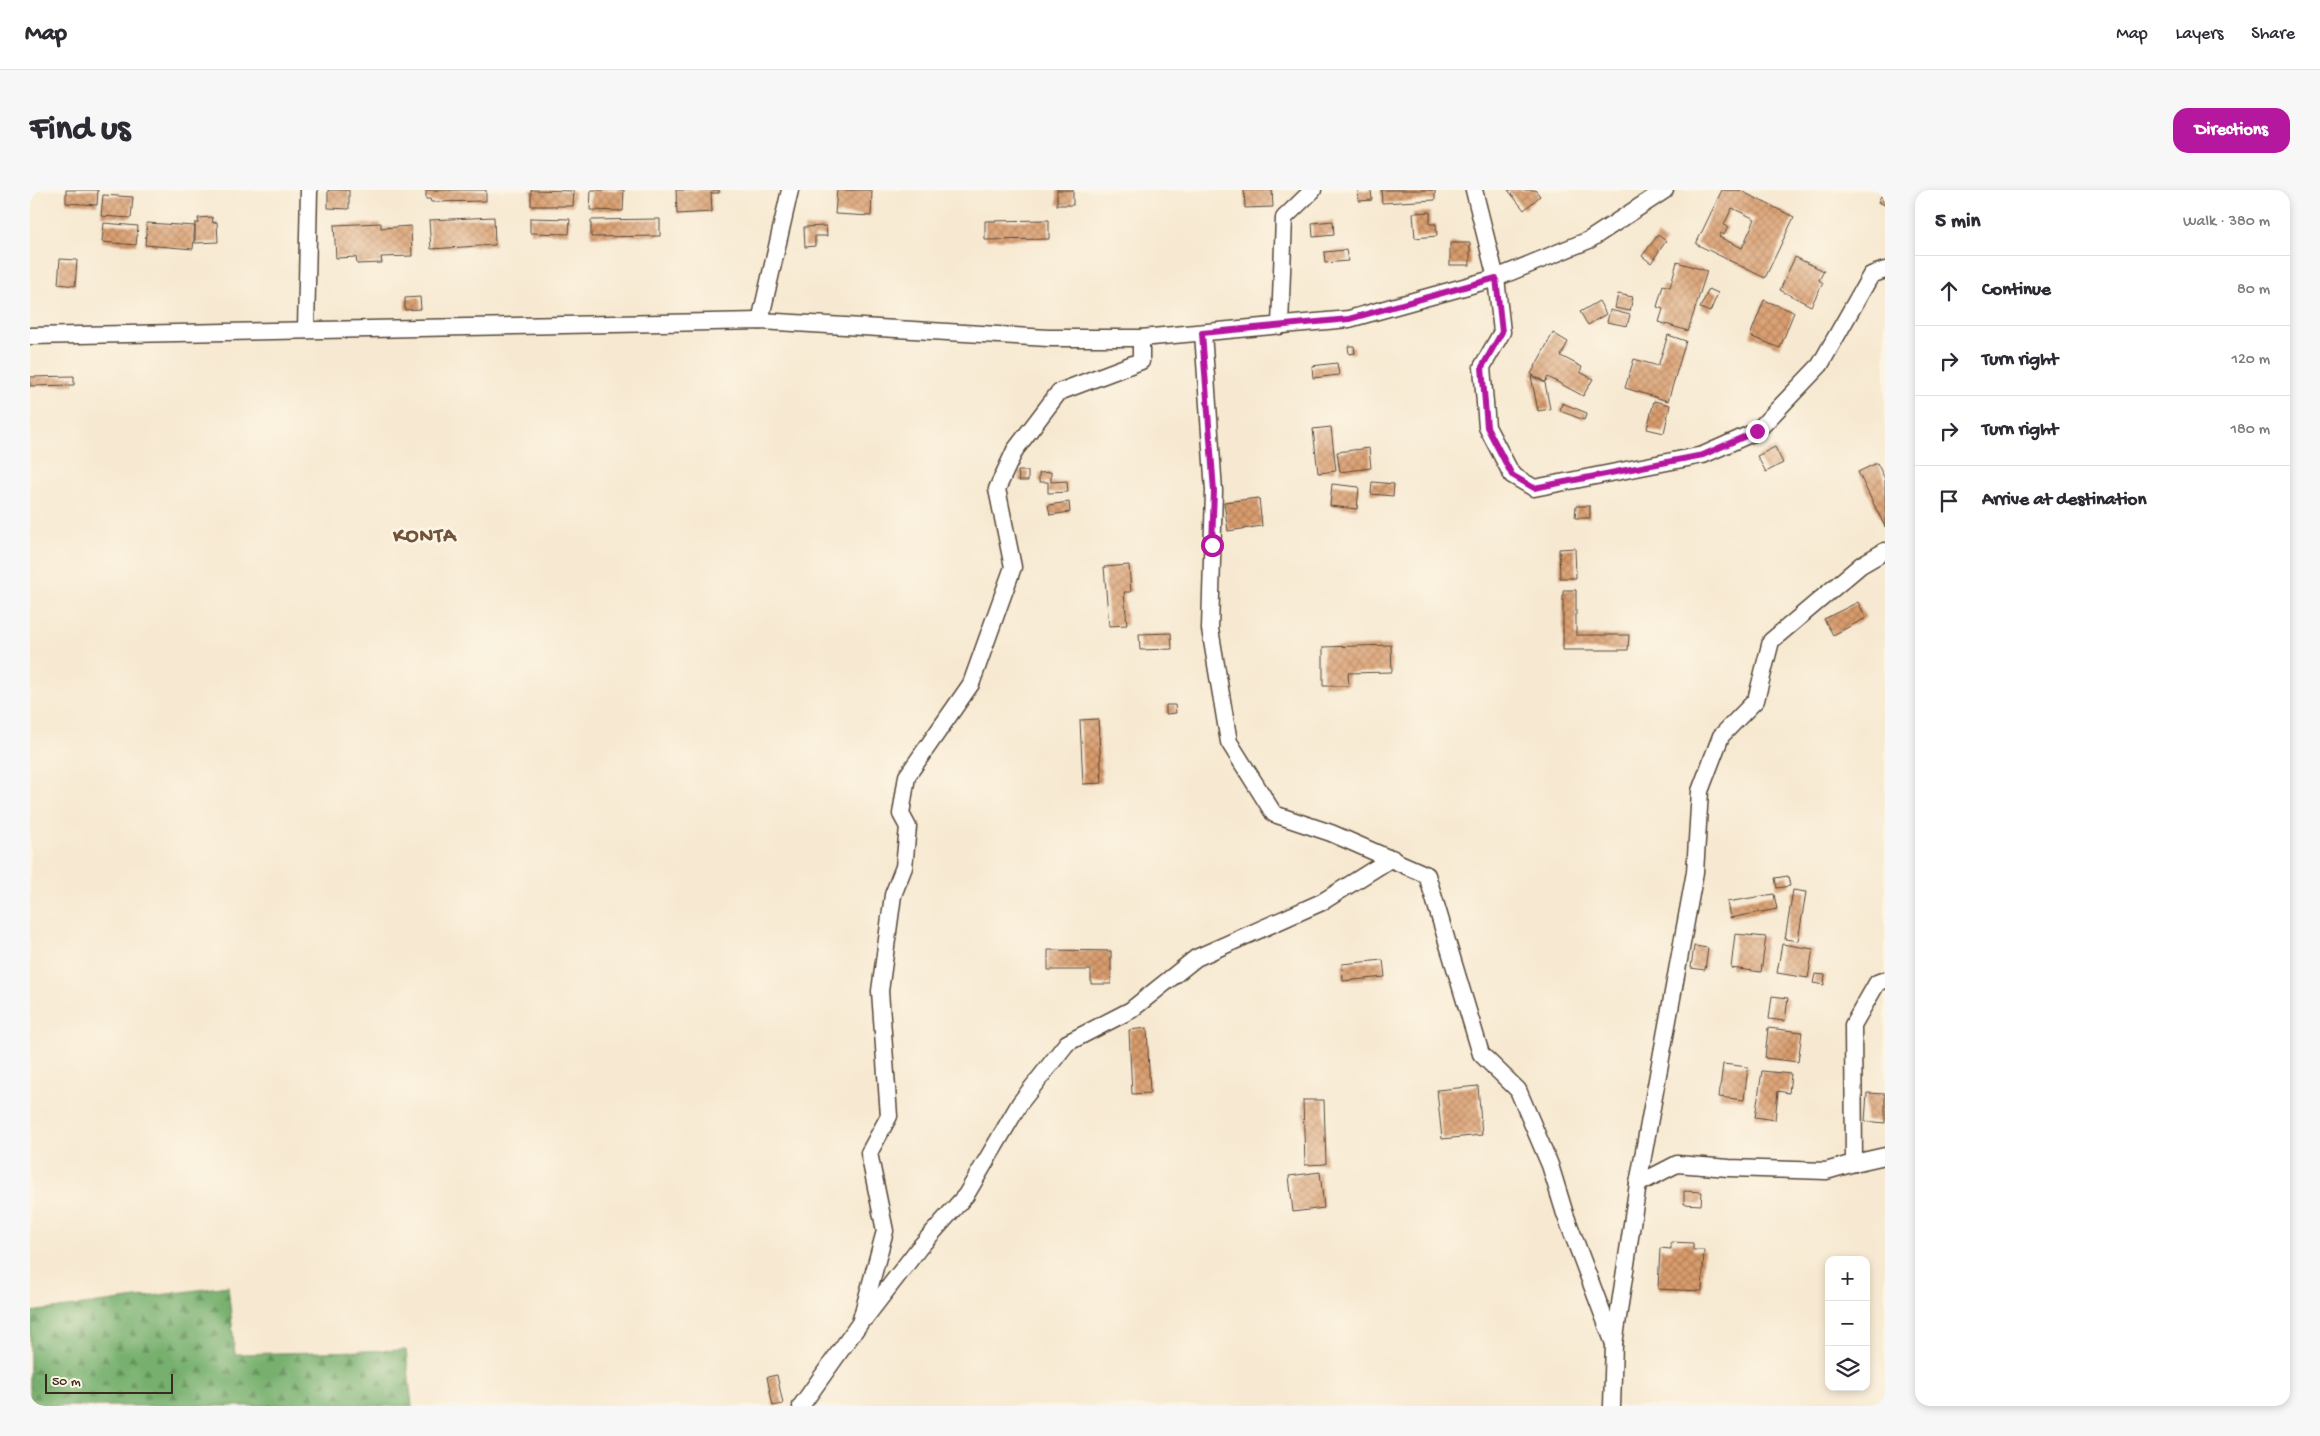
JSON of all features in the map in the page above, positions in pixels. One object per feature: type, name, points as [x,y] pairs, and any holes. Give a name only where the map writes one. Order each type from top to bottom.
[{"type":"street","points":[[306,330],[309,190]]},
{"type":"street","points":[[760,321],[790,190]]},
{"type":"street","points":[[1280,326],[1284,218],[1313,190]]},
{"type":"street","points":[[1474,190],[1496,278],[1502,332],[1482,367],[1487,427],[1512,475],[1534,488],[1703,455],[1757,431],[1820,365],[1871,275],[1885,270]]},
{"type":"street","points":[[30,336],[760,321],[1048,338],[1141,338],[1202,333],[1349,319],[1496,278],[1589,240],[1665,190]]},
{"type":"street","points":[[1202,333],[1214,491],[1210,628],[1229,742],[1274,814],[1331,833],[1392,858],[1427,875],[1481,1054],[1518,1090],[1550,1165],[1565,1214],[1614,1344]]},
{"type":"street","points":[[860,1323],[885,1231],[869,1153],[889,1116],[880,991],[893,895],[904,867],[908,827],[901,814],[908,776],[971,684],[1013,567],[997,489],[1015,450],[1059,392],[1141,361],[1141,338]]},
{"type":"street","points":[[1612,1406],[1614,1344],[1638,1184],[1695,872],[1700,791],[1721,736],[1756,700],[1771,641],[1861,566],[1885,551]]},
{"type":"street","points":[[801,1406],[860,1323],[919,1248],[966,1195],[1020,1103],[1067,1043],[1131,1010],[1196,958],[1322,902],[1392,858]]},
{"type":"street","points":[[1854,1163],[1854,1025],[1877,983],[1885,980]]},
{"type":"street","points":[[1638,1184],[1677,1164],[1730,1168],[1826,1171],[1885,1156]]},
{"type":"green space","points":[[228,1286],[235,1354],[406,1350],[412,1406],[30,1406],[30,1312]]},
{"type":"building","points":[[66,190],[98,190],[97,205],[66,203]]},
{"type":"building","points":[[328,190],[349,190],[349,209],[328,208]]},
{"type":"building","points":[[426,190],[486,190],[486,201],[431,202],[430,199],[426,199]]},
{"type":"building","points":[[531,190],[574,191],[573,206],[531,206]]},
{"type":"building","points":[[591,190],[624,190],[623,211],[590,210]]},
{"type":"building","points":[[676,190],[719,190],[719,193],[711,193],[712,212],[677,214]]},
{"type":"building","points":[[837,190],[872,190],[871,216],[835,214]]},
{"type":"building","points":[[1057,190],[1073,190],[1073,205],[1057,205]]},
{"type":"building","points":[[1244,190],[1272,190],[1273,207],[1245,208]]},
{"type":"building","points":[[1358,190],[1371,190],[1372,200],[1359,201]]},
{"type":"building","points":[[1381,190],[1435,190],[1435,200],[1382,203]]},
{"type":"building","points":[[1508,190],[1535,190],[1540,196],[1524,210]]},
{"type":"building","points":[[1722,190],[1739,190],[1794,217],[1765,278],[1696,244]],"holes":[[[1732,208],[1755,219],[1742,248],[1719,237],[1721,233],[1724,235],[1728,227],[1724,225]]]},
{"type":"building","points":[[103,195],[133,197],[131,218],[101,216]]},
{"type":"building","points":[[1881,196],[1885,198],[1885,205],[1878,202]]},
{"type":"building","points":[[1430,212],[1430,224],[1436,224],[1437,236],[1415,238],[1413,213]]},
{"type":"building","points":[[212,217],[213,223],[217,222],[218,242],[195,243],[195,223],[199,223],[198,218]]},
{"type":"building","points":[[494,217],[495,245],[431,249],[429,220]]},
{"type":"building","points":[[530,218],[570,219],[569,234],[530,233]]},
{"type":"building","points":[[660,219],[660,236],[591,237],[591,220]]},
{"type":"building","points":[[1049,220],[1049,239],[985,240],[985,221]]},
{"type":"building","points":[[1333,221],[1334,235],[1313,237],[1312,223]]},
{"type":"building","points":[[104,223],[138,226],[136,245],[102,242]]},
{"type":"building","points":[[147,223],[195,226],[193,249],[145,245]]},
{"type":"building","points":[[381,223],[381,228],[411,226],[412,256],[381,257],[382,263],[357,264],[356,257],[336,258],[334,225]]},
{"type":"building","points":[[826,226],[827,236],[815,236],[815,246],[805,247],[804,227]]},
{"type":"building","points":[[1658,235],[1666,241],[1651,263],[1642,256]]},
{"type":"building","points":[[1450,243],[1470,243],[1470,265],[1450,265]]},
{"type":"building","points":[[1346,250],[1348,261],[1325,263],[1324,252]]},
{"type":"building","points":[[1795,257],[1824,271],[1819,280],[1823,283],[1811,306],[1780,290]]},
{"type":"building","points":[[60,259],[77,260],[75,286],[58,284]]},
{"type":"building","points":[[1677,262],[1707,271],[1688,331],[1659,322],[1663,309],[1657,307],[1663,285],[1670,287]]},
{"type":"building","points":[[1709,289],[1718,293],[1710,312],[1700,308]]},
{"type":"building","points":[[1618,294],[1633,297],[1630,311],[1615,308]]},
{"type":"building","points":[[420,297],[421,309],[405,310],[405,298]]},
{"type":"building","points":[[1764,300],[1794,312],[1780,348],[1750,336]]},
{"type":"building","points":[[1599,301],[1606,314],[1588,325],[1580,312]]},
{"type":"building","points":[[1610,310],[1630,315],[1627,326],[1607,322]]},
{"type":"building","points":[[1553,333],[1568,342],[1561,356],[1582,367],[1580,372],[1593,379],[1583,396],[1548,377],[1545,382],[1531,374]]},
{"type":"building","points":[[1668,335],[1686,341],[1668,401],[1625,388],[1634,359],[1658,366]]},
{"type":"building","points":[[1348,346],[1354,346],[1355,353],[1349,354]]},
{"type":"building","points":[[1337,363],[1339,375],[1313,378],[1312,366]]},
{"type":"building","points":[[74,376],[74,385],[30,386],[30,377]]},
{"type":"building","points":[[1531,376],[1545,383],[1550,409],[1538,411]]},
{"type":"building","points":[[1654,401],[1670,405],[1664,433],[1647,429]]},
{"type":"building","points":[[1562,403],[1587,413],[1584,420],[1560,411]]},
{"type":"building","points":[[1331,427],[1336,471],[1318,473],[1313,429]]},
{"type":"building","points":[[1775,447],[1783,463],[1766,472],[1757,456]]},
{"type":"building","points":[[1369,448],[1371,468],[1340,472],[1337,452]]},
{"type":"building","points":[[1877,463],[1885,479],[1885,527],[1858,472]]},
{"type":"building","points":[[1018,471],[1028,471],[1028,481],[1019,481]]},
{"type":"building","points":[[1051,472],[1051,482],[1067,481],[1068,492],[1048,493],[1048,482],[1039,482],[1039,473]]},
{"type":"building","points":[[1372,482],[1394,484],[1393,496],[1371,494]]},
{"type":"building","points":[[1332,484],[1359,487],[1357,509],[1330,506]]},
{"type":"building","points":[[1259,498],[1262,526],[1228,531],[1224,502]]},
{"type":"building","points":[[1069,502],[1070,512],[1050,515],[1048,505]]},
{"type":"building","points":[[1576,506],[1590,506],[1590,518],[1575,518]]},
{"type":"building","points":[[1575,548],[1576,578],[1560,578],[1559,549]]},
{"type":"building","points":[[1129,565],[1131,592],[1124,592],[1127,625],[1109,626],[1104,567]]},
{"type":"building","points":[[1563,590],[1576,590],[1576,635],[1629,635],[1628,650],[1563,650]]},
{"type":"building","points":[[1858,602],[1866,618],[1833,635],[1824,619]]},
{"type":"building","points":[[1171,633],[1172,649],[1140,650],[1139,634]]},
{"type":"building","points":[[1391,645],[1392,672],[1348,673],[1349,686],[1323,686],[1323,647]]},
{"type":"building","points":[[1166,705],[1175,705],[1176,713],[1166,714]]},
{"type":"building","points":[[1098,719],[1102,783],[1083,784],[1080,720]]},
{"type":"building","points":[[1788,876],[1790,886],[1777,888],[1775,878]]},
{"type":"building","points":[[1793,890],[1806,892],[1798,941],[1785,939]]},
{"type":"building","points":[[1774,894],[1777,909],[1730,918],[1727,902]]},
{"type":"building","points":[[1735,934],[1766,937],[1761,972],[1731,968]]},
{"type":"building","points":[[1782,944],[1813,949],[1808,978],[1777,973]]},
{"type":"building","points":[[1694,946],[1708,948],[1705,970],[1691,968]]},
{"type":"building","points":[[1048,950],[1111,951],[1111,984],[1091,984],[1091,970],[1048,970]]},
{"type":"building","points":[[1383,960],[1385,977],[1343,981],[1342,964]]},
{"type":"building","points":[[1815,974],[1825,975],[1824,985],[1813,983]]},
{"type":"building","points":[[1772,996],[1788,998],[1785,1021],[1769,1019]]},
{"type":"building","points":[[1147,1028],[1150,1093],[1132,1094],[1129,1030]]},
{"type":"building","points":[[1768,1028],[1802,1032],[1798,1062],[1765,1058]]},
{"type":"building","points":[[1723,1064],[1748,1067],[1744,1100],[1719,1097]]},
{"type":"building","points":[[1762,1071],[1791,1074],[1789,1093],[1778,1091],[1775,1120],[1755,1117]]},
{"type":"building","points":[[1478,1086],[1482,1135],[1442,1139],[1437,1090]]},
{"type":"building","points":[[1867,1093],[1885,1094],[1885,1123],[1865,1121]]},
{"type":"building","points":[[1303,1100],[1324,1100],[1326,1164],[1305,1165]]},
{"type":"building","points":[[1320,1172],[1324,1208],[1293,1212],[1289,1176]]},
{"type":"building","points":[[1684,1191],[1702,1192],[1701,1205],[1684,1204]]},
{"type":"building","points":[[1671,1242],[1693,1243],[1693,1250],[1704,1250],[1702,1291],[1658,1289],[1660,1248],[1671,1249]]},
{"type":"building","points":[[777,1375],[783,1404],[773,1406],[767,1377]]},
{"type":"district","name":"KONTA","points":[[425,534]]},
{"type":"route","points":[[1212,545],[1214,491],[1202,333],[1349,319],[1496,278],[1502,332],[1482,367],[1487,427],[1512,475],[1534,488],[1703,455],[1757,431]]}]
